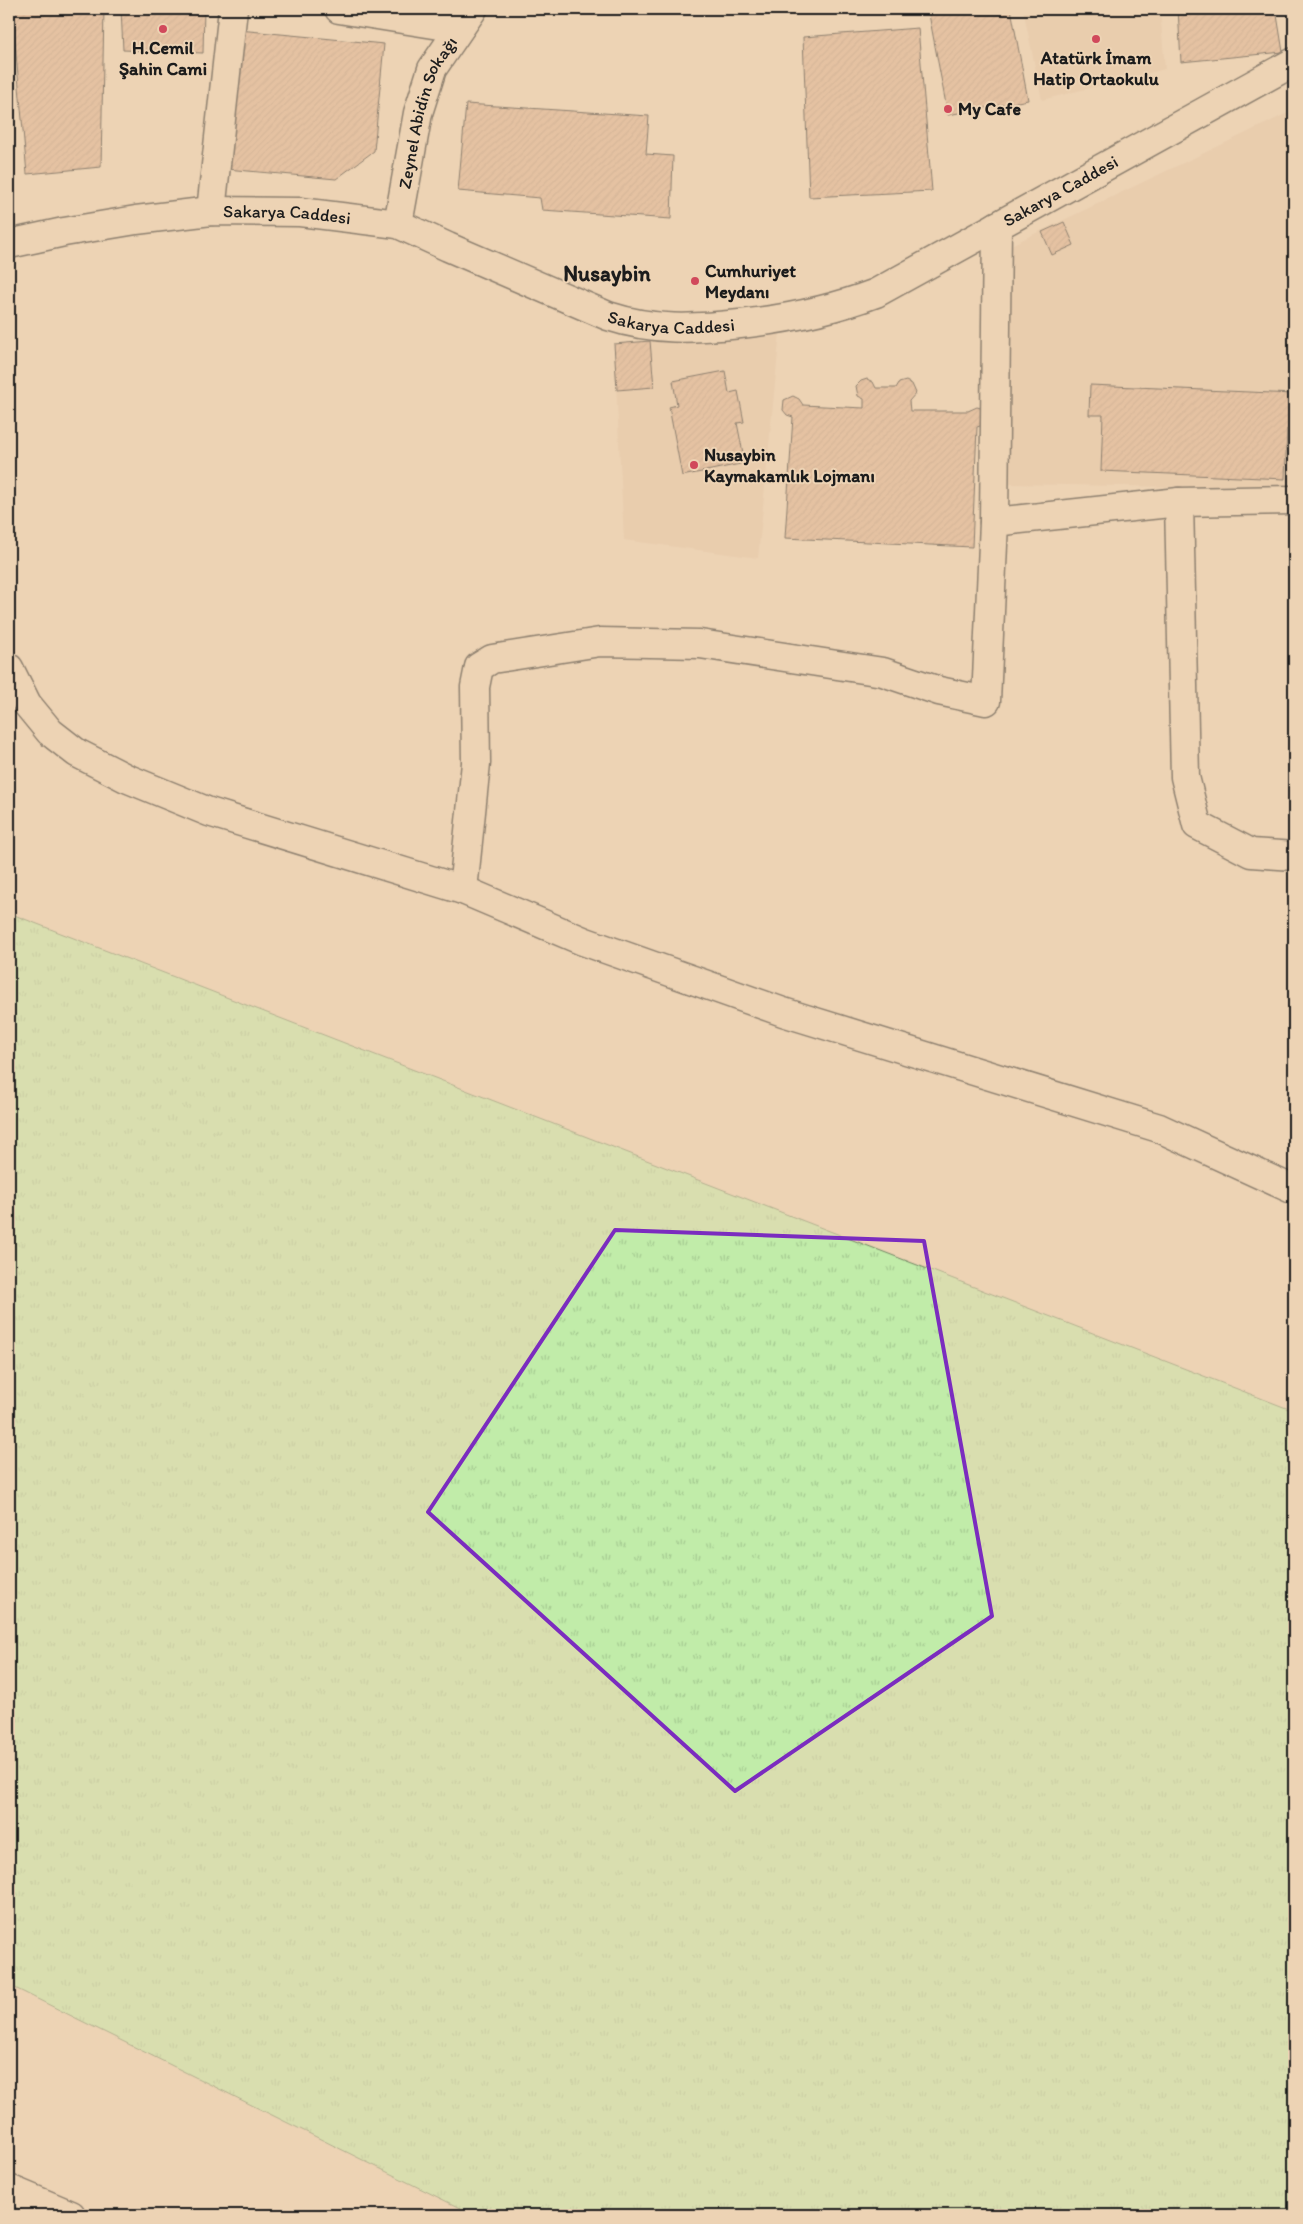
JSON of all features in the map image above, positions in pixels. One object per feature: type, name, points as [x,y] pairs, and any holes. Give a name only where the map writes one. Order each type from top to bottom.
[{"type":"street","points":[[211,211],[233,9]]},
{"type":"street","points":[[339,9],[466,18]]},
{"type":"street","name":"Zeynel Abidin Sokağı","points":[[398,224],[418,113],[432,69],[466,18]]},
{"type":"street","name":"Sakarya Caddesi","points":[[9,241],[118,223],[211,211],[300,212],[398,224],[448,248],[608,316],[630,323],[657,328],[682,328],[784,320],[847,304],[876,293],[1294,62]]},
{"type":"street","points":[[463,890],[476,763],[475,687],[479,667],[492,659],[600,642],[700,644],[883,672],[939,692],[986,701],[994,522],[998,226]]},
{"type":"street","points":[[994,522],[1179,502],[1294,500]]},
{"type":"street","points":[[1179,502],[1185,777],[1197,825],[1251,852],[1294,856]]},
{"type":"street","points":[[9,668],[27,704],[50,732],[77,753],[126,778],[209,812],[463,890],[584,941],[783,1012],[1160,1128],[1294,1190]]},
{"type":"street","points":[[9,2189],[71,2215]]},
{"type":"highlighted area","points":[[615,1230],[924,1241],[992,1616],[735,1791],[428,1512]]},
{"type":"shaded area","points":[[848,9],[883,9],[848,15]]},
{"type":"shaded area","name":"Atatürk İmam Hatip Ortaokulu","points":[[1023,9],[1160,9],[1165,69],[1042,100]]},
{"type":"shaded area","points":[[1294,110],[1294,489],[1006,484],[1009,246]]},
{"type":"shaded area","name":"Nusaybin Kaymakamlık Lojmanı","points":[[780,332],[758,558],[624,540],[614,344]]},
{"type":"green space","points":[[9,913],[1294,1411],[1294,2215],[474,2215],[9,1985]]},
{"type":"building","points":[[104,9],[101,167],[27,174],[12,10]]},
{"type":"building","name":"H.Cemil Şahin Cami","points":[[121,9],[204,9],[203,53],[123,50]]},
{"type":"building","points":[[928,9],[1011,9],[1028,100],[948,115]]},
{"type":"building","points":[[1178,9],[1276,9],[1283,52],[1181,62]]},
{"type":"building","points":[[918,28],[932,191],[809,197],[803,37]]},
{"type":"building","points":[[239,30],[384,44],[374,151],[336,179],[226,169]]},
{"type":"building","points":[[466,104],[649,116],[646,154],[673,156],[671,219],[542,210],[540,198],[458,191]]},
{"type":"building","points":[[1064,222],[1074,245],[1052,255],[1042,232]]},
{"type":"building","points":[[650,341],[654,387],[617,390],[614,344]]},
{"type":"building","name":"Nusaybin Kaymakamlık Lojmanı","points":[[725,371],[729,393],[738,391],[744,422],[737,423],[745,463],[682,476],[669,407],[677,405],[673,381]]},
{"type":"building","points":[[867,379],[873,382],[876,388],[896,388],[899,383],[906,381],[912,384],[916,393],[909,401],[910,411],[968,411],[977,407],[984,409],[983,425],[977,427],[972,547],[785,538],[793,417],[787,415],[783,410],[784,400],[793,396],[799,399],[803,405],[864,408],[864,399],[858,396],[856,386],[861,381]]},
{"type":"building","points":[[1090,385],[1294,394],[1294,429],[1287,429],[1285,479],[1101,471],[1103,415],[1089,415]]},
{"type":"place","name":"H.Cemil Şahin Cami","points":[[163,29]]},
{"type":"place","name":"Atatürk İmam Hatip Ortaokulu","points":[[1096,39]]},
{"type":"place","name":"My Cafe","points":[[948,109]]},
{"type":"place","name":"Cumhuriyet Meydanı","points":[[695,281]]},
{"type":"place","name":"Nusaybin Kaymakamlık Lojmanı","points":[[694,465]]},
{"type":"district","name":"Nusaybin","points":[[607,273]]}]
